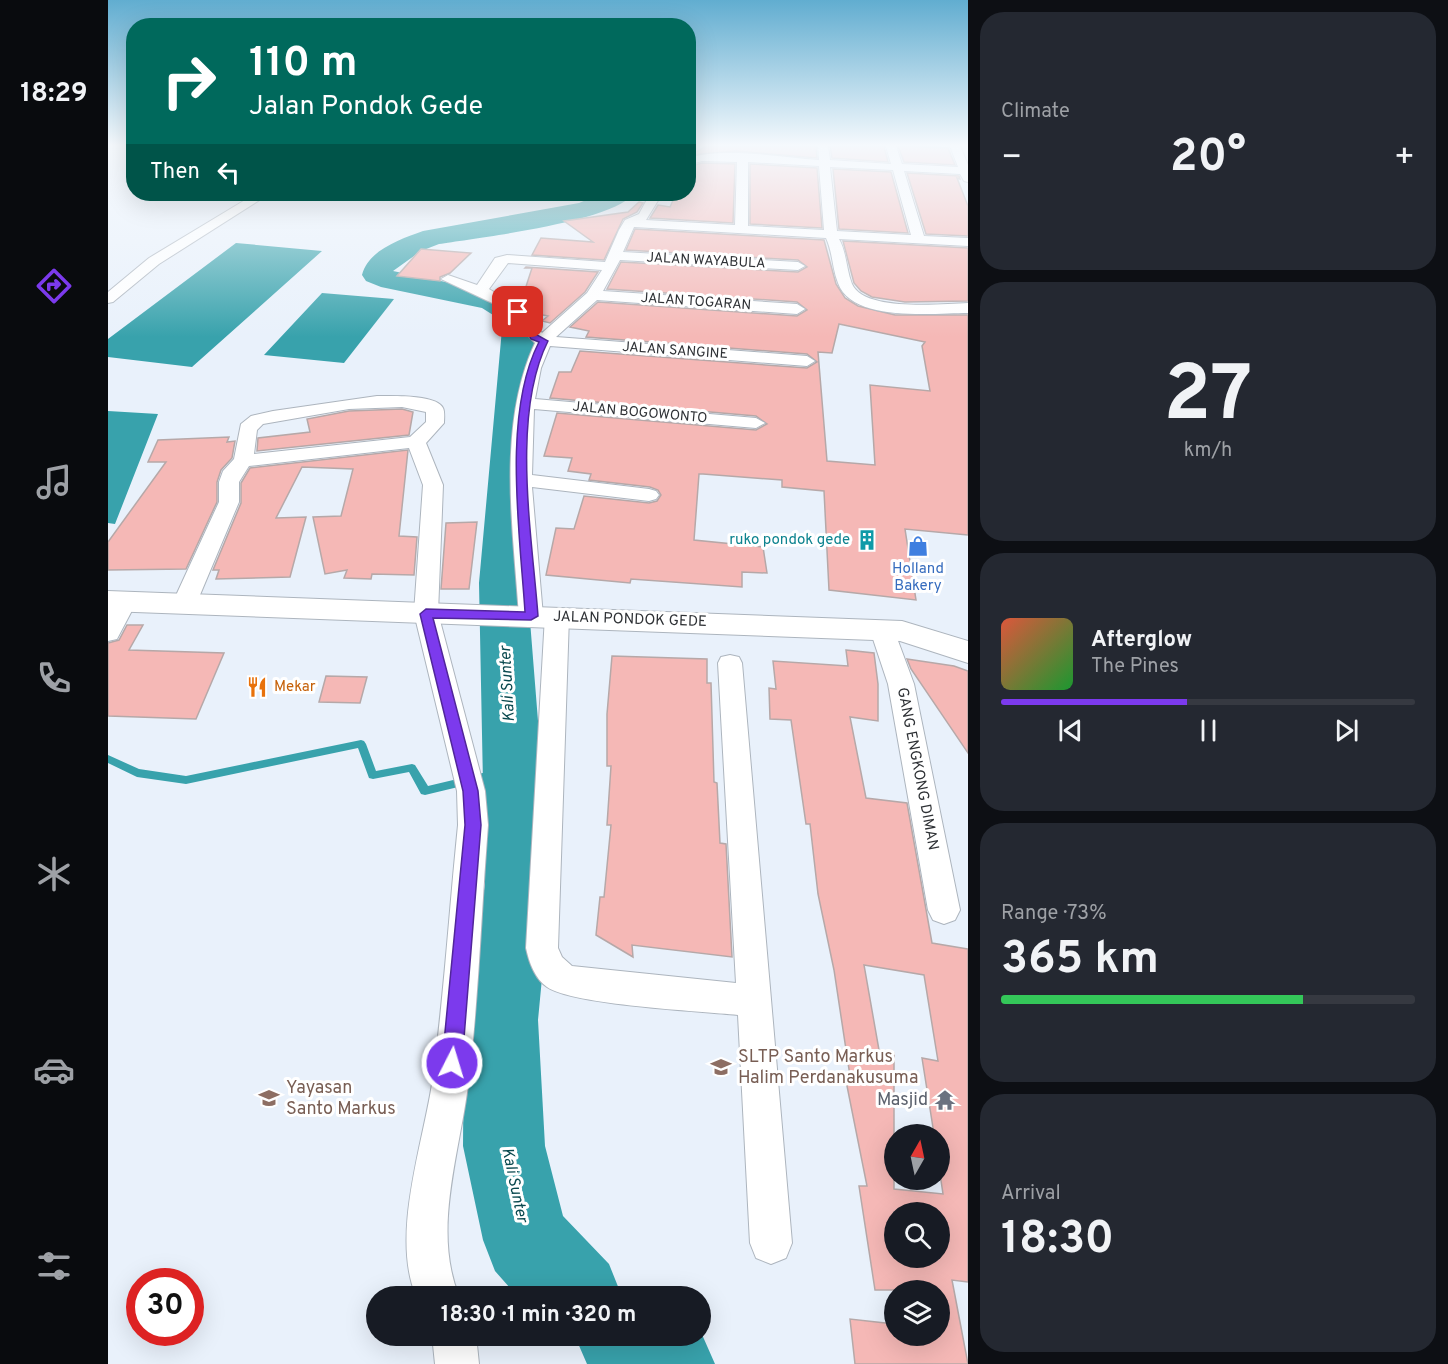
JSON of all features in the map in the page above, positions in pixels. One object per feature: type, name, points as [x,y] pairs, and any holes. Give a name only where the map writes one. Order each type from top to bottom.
[{"type":"main road","name":"JALAN PONDOK GEDE","points":[[117,601],[892,631],[968,652]]},
{"type":"main road","points":[[892,631],[968,628]]},
{"type":"street","points":[[108,299],[154,261],[238,210]]},
{"type":"street","points":[[647,210],[644,216],[630,223],[594,295],[544,341],[537,355],[525,403],[522,480],[534,616],[542,948],[546,965],[556,975],[567,981],[754,1001]]},
{"type":"street","points":[[740,210],[741,229]]},
{"type":"street","points":[[829,210],[831,235],[838,249],[845,284],[853,296],[876,306],[907,309],[968,308]]},
{"type":"street","points":[[909,210],[919,240]]},
{"type":"street","points":[[630,223],[968,242]]},
{"type":"street","name":"JALAN WAYABULA","points":[[480,291],[500,261],[507,260],[798,266]]},
{"type":"street","points":[[448,279],[500,298],[518,312],[534,337],[544,341]]},
{"type":"street","name":"JALAN TOGARAN","points":[[594,295],[797,309]]},
{"type":"street","name":"JALAN SANGINE","points":[[544,341],[807,361]]},
{"type":"street","points":[[185,602],[229,502],[229,482],[233,471],[243,461],[248,428],[257,420],[374,401],[427,403],[435,409],[435,423],[416,442],[243,461]]},
{"type":"street","name":"JALAN BOGOWONTO","points":[[525,403],[756,423]]},
{"type":"street","points":[[416,442],[433,485],[426,614],[471,791],[473,844],[451,1073],[427,1218],[433,1286]]},
{"type":"street","points":[[522,480],[650,495]]},
{"type":"street","points":[[108,633],[117,601]]},
{"type":"street","name":"GANG ENGKONG DIMAN","points":[[892,631],[944,910]]},
{"type":"street","points":[[730,663],[771,1243]]},
{"type":"street","points":[[455,1346],[457,1364]]},
{"type":"water","points":[[236,243],[322,251],[192,367],[108,357],[108,339]]},
{"type":"water","points":[[322,293],[394,299],[344,363],[264,355]]},
{"type":"water","points":[[108,411],[158,414],[115,524],[108,523]]},
{"type":"building","points":[[639,210],[623,219],[604,260],[532,255],[541,238],[593,242],[564,221]]},
{"type":"building","points":[[655,210],[733,210],[733,223],[650,218]]},
{"type":"building","points":[[750,210],[820,210],[822,228],[750,224]]},
{"type":"building","points":[[837,210],[901,210],[908,233],[839,229]]},
{"type":"building","points":[[918,210],[968,210],[968,236],[926,234]]},
{"type":"building","points":[[635,229],[824,240],[836,284],[845,298],[858,306],[895,315],[968,315],[968,535],[905,529],[916,600],[829,590],[824,491],[782,487],[782,480],[703,474],[699,474],[694,540],[763,547],[767,573],[742,572],[742,587],[631,579],[630,583],[546,575],[556,528],[574,529],[584,496],[649,503],[657,501],[661,495],[658,490],[650,487],[589,480],[591,474],[568,471],[572,458],[544,456],[557,413],[756,430],[767,424],[756,416],[550,398],[559,372],[571,372],[580,351],[807,368],[817,362],[807,354],[586,337],[589,331],[570,327],[598,302],[797,316],[807,310],[797,302],[607,289],[621,262],[798,272],[807,267],[798,260],[626,250]],"holes":[[[839,324],[925,342],[922,346],[930,391],[870,385],[875,465],[827,461],[818,352],[832,353]]]},
{"type":"building","points":[[843,241],[968,248],[968,301],[905,302],[872,297],[861,291],[854,283]]},
{"type":"building","points":[[421,249],[471,253],[450,273],[440,277],[440,281],[397,276]]},
{"type":"building","points":[[526,267],[598,272],[585,292],[550,323],[542,321],[548,316],[527,312],[520,305],[532,268]]},
{"type":"building","points":[[402,409],[413,412],[409,435],[257,451],[258,438],[310,432],[307,419],[349,411]]},
{"type":"building","points":[[229,437],[227,442],[235,441],[232,458],[221,470],[217,482],[217,502],[186,569],[108,570],[108,542],[166,462],[148,462],[158,440]]},
{"type":"building","points":[[408,450],[399,536],[417,537],[414,575],[372,574],[371,579],[344,578],[347,570],[325,574],[313,517],[341,516],[353,469],[302,467],[276,518],[306,517],[290,577],[216,579],[219,570],[213,570],[241,503],[241,483],[250,468]]},
{"type":"building","points":[[477,522],[469,589],[441,589],[446,523]]},
{"type":"building","points":[[127,625],[143,625],[129,650],[224,653],[196,719],[108,716],[108,643],[119,640]]},
{"type":"building","points":[[846,650],[874,653],[878,684],[878,721],[850,717],[866,798],[907,803],[932,943],[968,949],[968,1282],[952,1280],[968,1364],[855,1364],[850,1319],[884,1323],[884,1346],[950,1346],[950,1280],[884,1280],[884,1290],[875,1290],[859,1186],[867,1186],[845,1076],[850,1076],[834,970],[818,894],[810,824],[806,824],[791,720],[770,719],[769,688],[776,689],[773,661],[848,666]],"holes":[[[864,965],[924,975],[938,1061],[922,1058],[932,1124],[950,1124],[950,1190],[942,1190],[943,1194],[884,1190],[884,1124],[894,1124],[894,1053],[879,1050]]]},
{"type":"building","points":[[612,656],[707,659],[707,683],[711,683],[714,782],[717,783],[720,843],[726,844],[732,957],[632,945],[633,957],[596,935],[600,897],[604,897],[611,825],[607,825],[611,766],[607,766],[607,714]]},
{"type":"building","points":[[907,659],[954,666],[968,671],[968,753],[911,669]]},
{"type":"building","points":[[326,676],[367,677],[360,703],[319,702]]},
{"type":"waterway","name":"Kali Sunter","points":[[568,1286],[526,1240],[504,1146],[501,1020],[518,884],[503,583],[519,329],[516,315],[492,301],[392,281],[377,275],[379,266],[411,245],[433,237],[584,210]]},
{"type":"waterway","points":[[108,759],[137,773],[186,780],[361,744],[373,775],[412,768],[425,791],[512,770]]},
{"type":"waterway","name":"Kali Sunter","points":[[639,1346],[668,1364]]},
{"type":"place","name":"ruko pondok gede","points":[[867,540]]},
{"type":"place","name":"Holland Bakery","points":[[918,546]]},
{"type":"place","name":"Mekar","points":[[257,687]]},
{"type":"place","name":"SLTP Santo Markus Halim Perdanakusuma","points":[[721,1067]]},
{"type":"place","name":"Yayasan Santo Markus","points":[[269,1098]]},
{"type":"place","name":"Masjid","points":[[945,1100]]},
{"type":"route","points":[[452,1063],[473,825],[471,791],[426,614],[531,616],[522,480],[525,403],[537,355],[544,341],[534,337],[518,312]]}]
